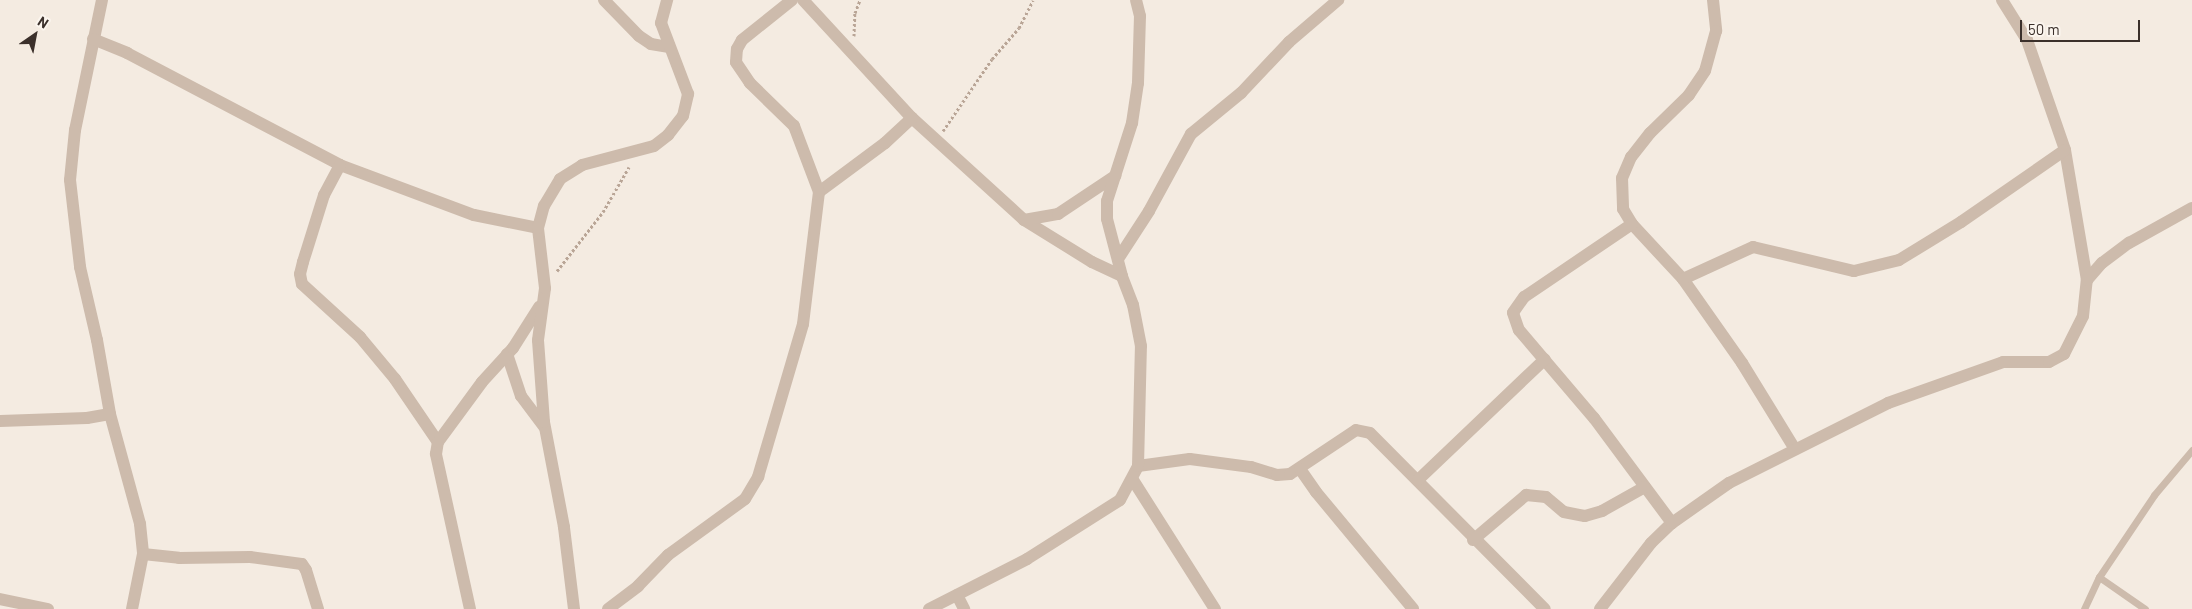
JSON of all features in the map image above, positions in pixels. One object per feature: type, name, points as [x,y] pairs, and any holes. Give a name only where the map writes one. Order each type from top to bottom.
[{"type":"street","points":[[102,0],[75,130],[70,180],[80,267],[110,414],[140,524],[142,554],[132,609]]},
{"type":"street","points":[[604,0],[639,36],[651,44],[668,47]]},
{"type":"street","points":[[574,609],[564,527],[544,426],[538,340],[540,306],[545,288],[538,228],[544,206],[560,179],[582,165],[638,152],[654,146],[668,135],[683,116],[688,94],[682,72],[668,47],[661,23],[667,0]]},
{"type":"street","points":[[608,609],[638,586],[668,555],[745,499],[758,476],[803,324],[819,192],[794,126],[750,83],[736,62],[737,49],[742,40],[792,0]]},
{"type":"street","points":[[803,0],[855,59],[912,118],[937,139],[959,164],[1024,220],[1092,262],[1122,276]]},
{"type":"street","points":[[929,609],[1027,560],[1120,500],[1133,480],[1138,466],[1141,346],[1134,304],[1122,276],[1107,219],[1108,201],[1132,124],[1138,83],[1140,16],[1136,0]]},
{"type":"street","points":[[1118,259],[1149,211],[1191,134],[1241,93],[1289,42],[1338,0]]},
{"type":"street","points":[[1714,0],[1716,31],[1705,70],[1689,95],[1650,133],[1631,157],[1622,178],[1623,209],[1632,224],[1683,279],[1742,363],[1795,449]]},
{"type":"street","points":[[1600,609],[1651,543],[1672,522],[1729,483],[1888,403],[2003,362],[2050,362],[2064,354],[2083,316],[2087,280],[2065,150],[2027,40],[2002,0]]},
{"type":"street","points":[[93,38],[127,53],[340,165],[474,215],[538,228]]},
{"type":"street","points":[[819,192],[885,143],[912,118]]},
{"type":"street","points":[[1683,279],[1753,247],[1854,271],[1899,260],[1961,222],[2065,150]]},
{"type":"street","points":[[340,165],[324,195],[300,274],[302,284],[372,351],[411,401],[438,442]]},
{"type":"street","points":[[1024,220],[1058,214],[1115,176]]},
{"type":"street","points":[[2087,280],[2102,263],[2129,243],[2192,208]]},
{"type":"street","points":[[1632,224],[1524,297],[1513,312],[1518,330],[1594,418],[1672,522]]},
{"type":"street","points":[[470,609],[436,454],[438,442],[450,423],[507,354],[540,306]]},
{"type":"street","points":[[507,354],[521,396],[544,426]]},
{"type":"street","points":[[1418,480],[1545,359]]},
{"type":"street","points":[[0,421],[87,418],[110,414]]},
{"type":"street","points":[[1138,466],[1190,460],[1250,467],[1277,475],[1290,474],[1356,430],[1370,433],[1418,480],[1473,540],[1545,609]]},
{"type":"street","points":[[1300,469],[1316,492],[1413,609]]},
{"type":"street","points":[[1133,480],[1214,609]]},
{"type":"street","points":[[1473,540],[1526,496],[1546,497],[1564,512],[1585,516],[1602,511],[1644,487]]},
{"type":"street","points":[[142,554],[179,558],[250,557],[295,562],[306,570],[318,609]]},
{"type":"street","points":[[957,595],[964,609]]},
{"type":"street","points":[[0,599],[48,609]]},
{"type":"lane","points":[[2084,609],[2099,577],[2154,495],[2192,450]]},
{"type":"lane","points":[[2099,577],[2144,609]]},
{"type":"path","points":[[855,59],[855,14],[860,0]]},
{"type":"path","points":[[937,139],[992,59],[1019,28],[1032,0]]},
{"type":"path","points":[[545,288],[602,212],[638,152]]}]
